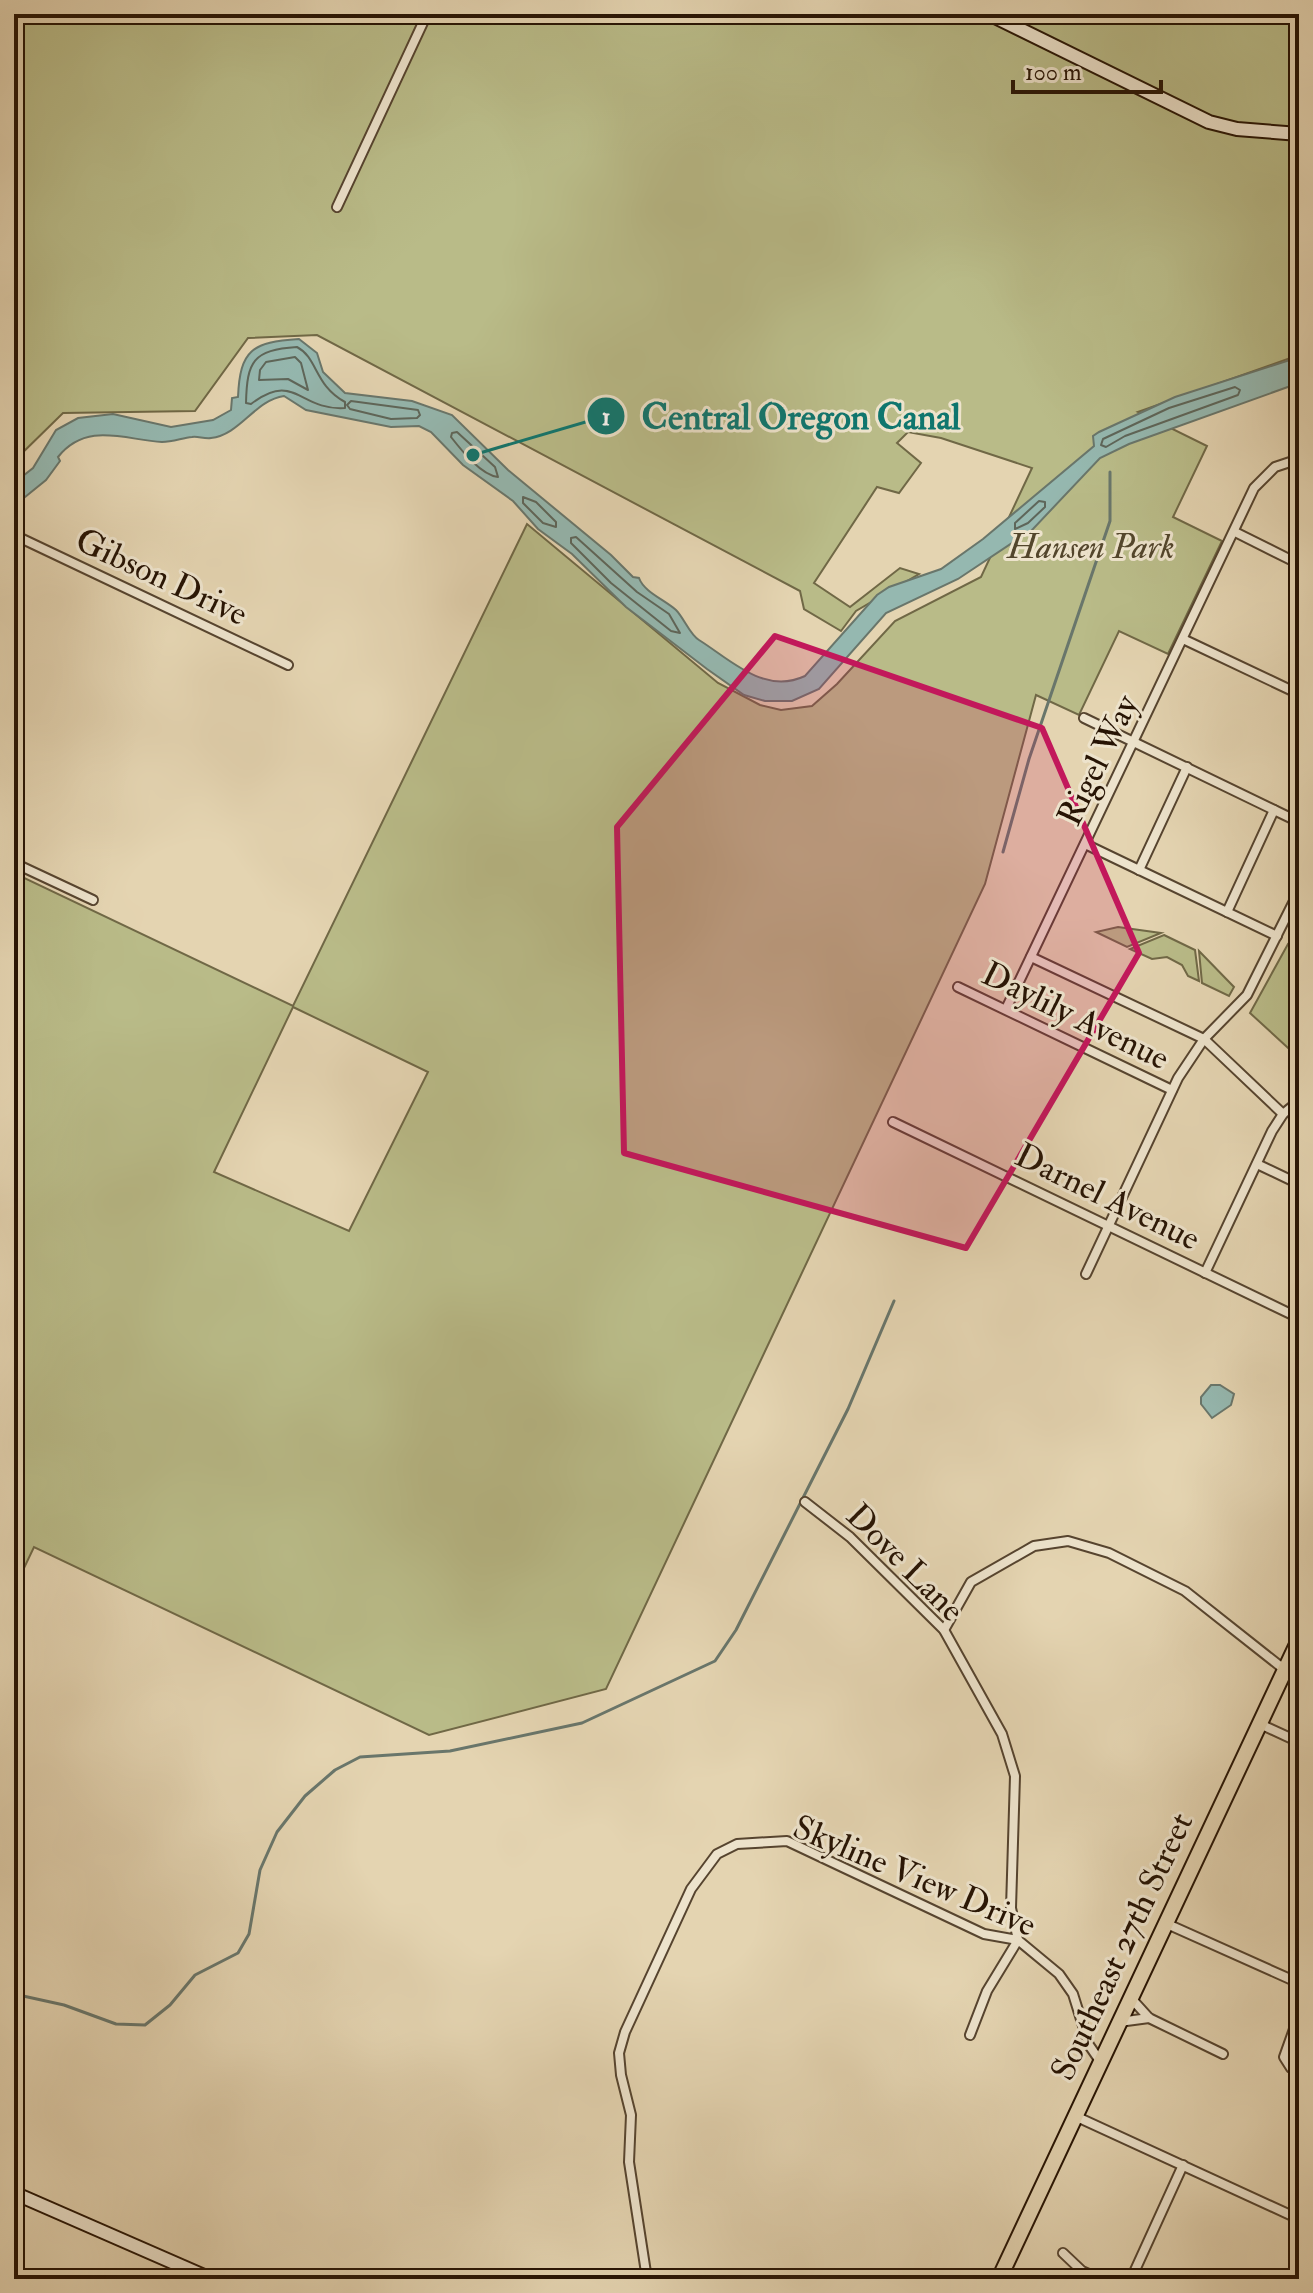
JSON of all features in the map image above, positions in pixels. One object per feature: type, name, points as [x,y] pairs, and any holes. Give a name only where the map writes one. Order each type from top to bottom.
[{"type":"main road","name":"Southeast 27th Street","points":[[999,2279],[1299,1640]]},
{"type":"street","points":[[337,207],[427,14]]},
{"type":"street","points":[[989,14],[1209,122],[1237,129],[1299,134]]},
{"type":"street","name":"Rigel Way","points":[[1006,1009],[1185,640],[1254,488],[1275,467],[1299,459]]},
{"type":"street","points":[[1235,532],[1299,564]]},
{"type":"street","name":"Gibson Drive","points":[[14,535],[288,665]]},
{"type":"street","points":[[1185,640],[1299,694]]},
{"type":"street","points":[[1084,718],[1299,822]]},
{"type":"street","points":[[1139,870],[1187,767]]},
{"type":"street","points":[[1227,912],[1274,810]]},
{"type":"street","points":[[1085,844],[1277,936]]},
{"type":"street","points":[[14,863],[93,900]]},
{"type":"street","points":[[1086,1274],[1172,1090],[1204,1039],[1247,995],[1298,893]]},
{"type":"street","points":[[1031,957],[1204,1039],[1283,1114]]},
{"type":"street","name":"Daylily Avenue","points":[[958,987],[1172,1090]]},
{"type":"street","points":[[1205,1273],[1283,1114],[1299,1101]]},
{"type":"street","name":"Darnel Avenue","points":[[893,1122],[1299,1318]]},
{"type":"street","points":[[1257,1164],[1299,1184]]},
{"type":"street","name":"Dove Lane","points":[[805,1502],[850,1537],[944,1630],[1002,1734],[1015,1776],[1011,1908],[1018,1940]]},
{"type":"street","points":[[944,1630],[971,1582],[1034,1546],[1068,1541],[1109,1553],[1185,1591],[1285,1670]]},
{"type":"street","points":[[1260,1724],[1299,1742]]},
{"type":"street","name":"Skyline View Drive","points":[[647,2279],[629,2162],[631,2115],[619,2053],[625,2032],[691,1889],[717,1854],[737,1844],[787,1841],[984,1934],[1018,1940],[1059,1974],[1073,1994],[1089,2045],[1100,2061]]},
{"type":"street","points":[[1165,1923],[1299,1983]]},
{"type":"street","points":[[970,2035],[987,1991],[1018,1940]]},
{"type":"street","points":[[1130,1997],[1149,2018],[1223,2054]]},
{"type":"street","points":[[1299,2015],[1284,2057],[1291,2068],[1299,2072]]},
{"type":"street","points":[[1118,2022],[1149,2018]]},
{"type":"street","points":[[1075,2116],[1299,2219]]},
{"type":"street","points":[[1131,2279],[1183,2165]]},
{"type":"street","points":[[14,2193],[211,2279]]},
{"type":"street","points":[[1063,2253],[1082,2271],[1100,2279]]},
{"type":"highlighted area","points":[[775,636],[1042,728],[1139,953],[966,1248],[624,1153],[617,827]]},
{"type":"green space","name":"Hansen Park","points":[[14,14],[1299,14],[1299,355],[1138,412],[1207,446],[1173,517],[1222,541],[1168,654],[1119,631],[1079,715],[1036,695],[985,884],[606,1689],[429,1735],[34,1547],[14,1589],[14,873],[293,1006],[527,524],[718,683],[760,705],[781,710],[812,706],[837,684],[895,621],[981,577],[1032,468],[941,438],[908,432],[897,443],[921,463],[899,493],[877,487],[814,583],[850,607],[900,568],[919,574],[856,611],[841,631],[804,609],[800,591],[317,335],[248,338],[195,411],[63,413],[14,461]],"holes":[[[293,1007],[428,1072],[349,1231],[214,1172]]]},
{"type":"green space","points":[[1118,927],[1161,933],[1127,947],[1096,932]]},
{"type":"green space","points":[[1164,935],[1195,950],[1199,981],[1188,976],[1182,965],[1167,957],[1152,959],[1130,949]]},
{"type":"green space","points":[[1288,944],[1299,949],[1299,1058],[1250,1013]]},
{"type":"green space","points":[[1199,951],[1234,987],[1229,996],[1202,983]]},
{"type":"water","points":[[299,339],[317,353],[323,372],[345,393],[412,401],[452,415],[508,470],[611,555],[633,577],[639,578],[650,592],[676,610],[696,638],[749,673],[776,681],[805,676],[877,595],[889,587],[941,569],[983,539],[1094,446],[1093,436],[1099,432],[1175,397],[1299,357],[1299,383],[1129,444],[1100,458],[1033,529],[958,579],[886,613],[819,689],[792,701],[765,701],[744,695],[626,607],[572,554],[538,529],[513,501],[463,465],[431,432],[419,426],[391,427],[306,410],[284,396],[264,404],[231,431],[211,438],[162,442],[107,435],[81,439],[58,457],[60,461],[46,480],[14,506],[14,483],[33,468],[56,430],[78,418],[113,414],[171,427],[213,420],[231,410],[232,398],[238,397],[242,369],[252,352],[270,343]]},
{"type":"water","points":[[1211,1385],[1220,1385],[1234,1394],[1231,1405],[1212,1418],[1201,1404],[1201,1397]]},
{"type":"waterway","points":[[1003,852],[1029,759],[1110,521],[1110,472]]},
{"type":"waterway","points":[[14,1994],[64,2005],[116,2024],[145,2025],[170,2005],[195,1975],[238,1953],[249,1934],[260,1870],[277,1832],[305,1796],[335,1770],[360,1757],[450,1751],[582,1723],[715,1661],[736,1630],[848,1409],[894,1301]]},
{"type":"place","name":"Central Oregon Canal","points":[[473,455]]}]
